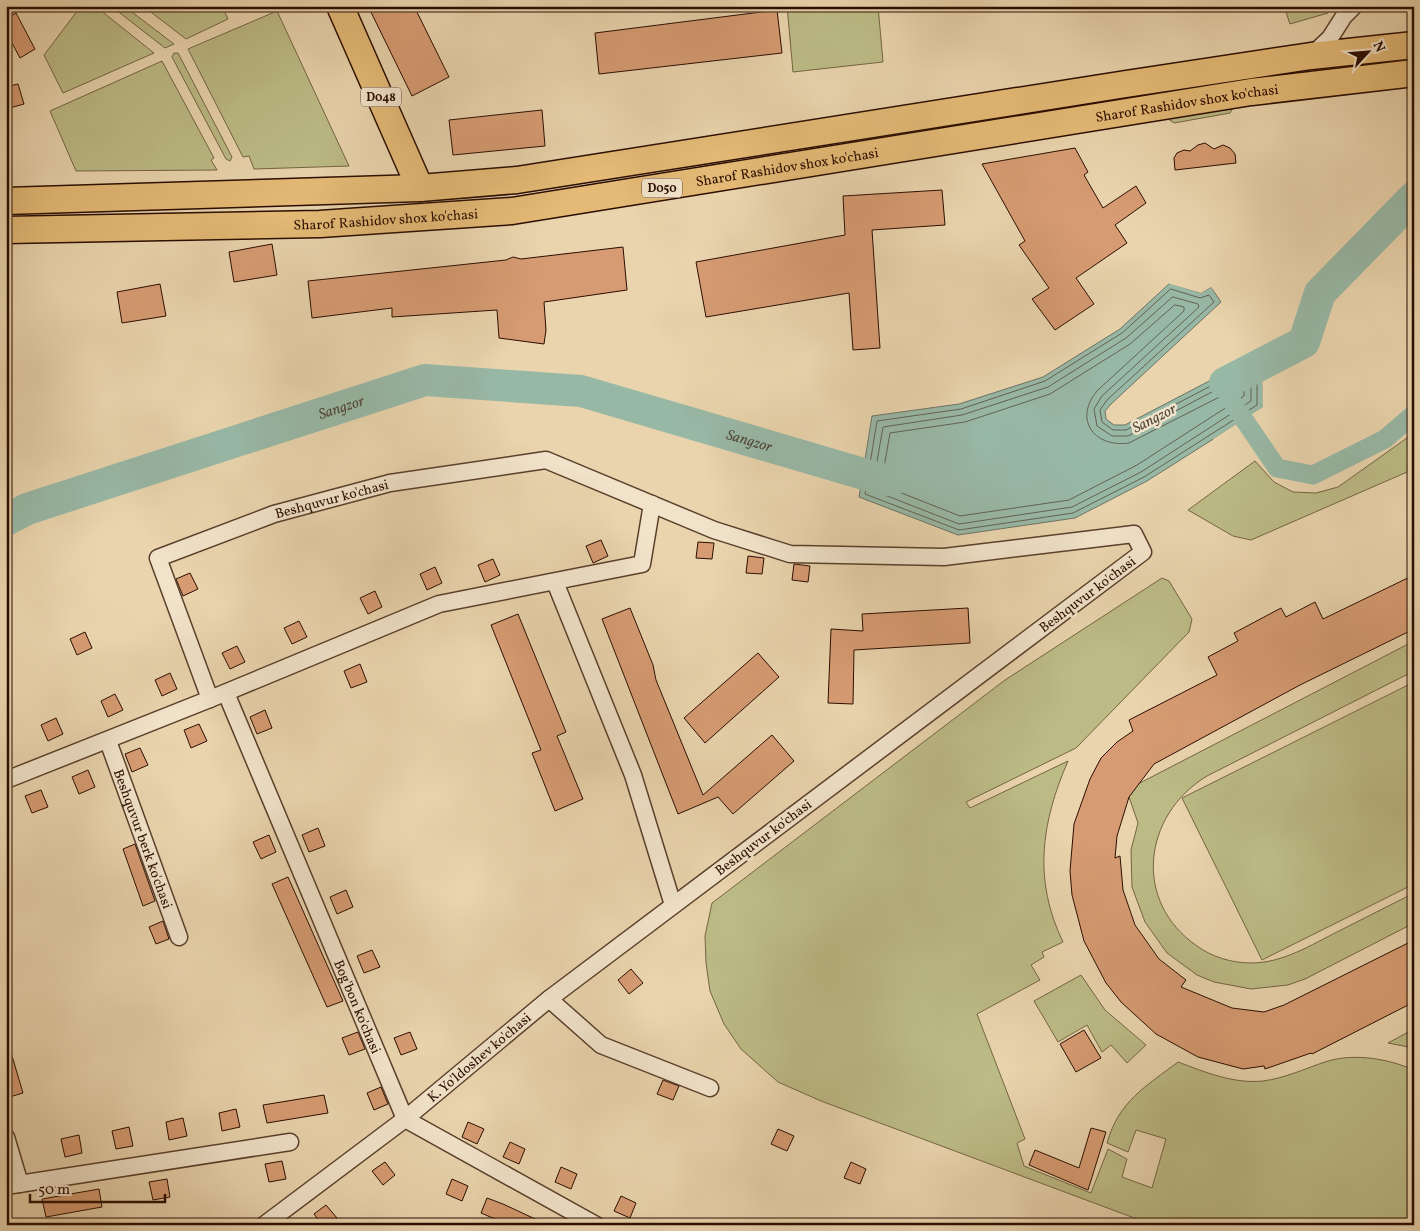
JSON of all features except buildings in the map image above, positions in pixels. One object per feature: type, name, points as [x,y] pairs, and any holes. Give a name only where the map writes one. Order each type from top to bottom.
[{"type":"main road","name":"D048","points":[[340,6],[420,188]]},
{"type":"main road","name":"Sharof Rashidov shox ko'chasi","points":[[6,201],[420,188],[517,180],[1311,56],[1414,45]]},
{"type":"main road","name":"Sharof Rashidov shox ko'chasi","points":[[6,230],[330,224],[512,211],[960,140],[1115,113],[1414,72]]},
{"type":"main road","points":[[955,112],[966,118],[968,125],[967,132],[960,140]]},
{"type":"main road","points":[[616,165],[606,173],[606,180],[613,192],[621,195]]},
{"type":"street","points":[[1311,56],[1330,38],[1344,16],[1354,6]]},
{"type":"street","name":"Beshquvur ko'chasi","points":[[210,699],[158,558],[274,514],[390,484],[546,460],[714,530],[790,554],[944,558],[1134,534],[1143,552],[694,889]]},
{"type":"street","points":[[6,780],[108,741],[439,604],[642,564],[652,504]]},
{"type":"street","points":[[555,582],[633,775],[673,905]]},
{"type":"street","name":"Bog'bon ko'chasi","points":[[226,693],[405,1119]]},
{"type":"street","name":"Beshquvur berk ko'chasi","points":[[108,741],[179,937]]},
{"type":"street","name":"K. Yo'ldoshev ko'chasi","points":[[264,1225],[405,1119],[549,999],[694,889]]},
{"type":"street","points":[[549,999],[601,1045],[710,1088]]},
{"type":"street","points":[[405,1119],[596,1225]]},
{"type":"street","points":[[6,1137],[13,1185],[290,1142]]},
{"type":"shaded area","points":[[6,6],[16,6],[16,13],[6,19]]},
{"type":"shaded area","points":[[81,6],[87,10],[91,6],[95,6],[154,53],[63,93],[44,55]]},
{"type":"shaded area","points":[[111,6],[124,6],[174,44],[165,48]]},
{"type":"shaded area","points":[[143,6],[222,6],[228,19],[186,39]]},
{"type":"shaded area","points":[[787,6],[878,6],[883,62],[793,72]]},
{"type":"shaded area","points":[[1284,6],[1334,6],[1328,13],[1290,24]]},
{"type":"shaded area","points":[[277,11],[349,166],[254,169],[249,156],[243,157],[188,49]]},
{"type":"shaded area","points":[[174,53],[178,53],[232,157],[230,161],[226,159],[172,57]]},
{"type":"shaded area","points":[[162,61],[214,158],[211,160],[217,170],[76,171],[50,111]]},
{"type":"shaded area","points":[[1238,100],[1230,113],[1174,123],[1161,114]]},
{"type":"shaded area","points":[[1414,433],[1414,469],[1251,540],[1233,536],[1188,510],[1255,461],[1274,482],[1293,492],[1316,493],[1338,487]]},
{"type":"shaded area","points":[[1162,578],[1169,581],[1192,619],[1189,632],[1076,748],[966,802],[970,808],[1068,761],[1052,807],[1044,852],[1047,896],[1053,919],[1063,942],[1042,952],[1044,957],[1031,965],[1040,980],[977,1014],[1025,1139],[1017,1143],[1024,1166],[1091,1193],[1108,1149],[1127,1159],[1122,1177],[1152,1188],[1166,1139],[1136,1130],[1128,1152],[1107,1143],[1112,1128],[1126,1106],[1144,1088],[1178,1062],[1230,1079],[1263,1081],[1280,1078],[1328,1061],[1349,1057],[1372,1058],[1414,1070],[1414,1225],[1153,1225],[821,1101],[778,1082],[741,1049],[724,1024],[710,991],[705,936],[712,903],[1005,680]]},
{"type":"shaded area","points":[[1414,641],[1414,671],[1207,776],[1186,793],[1169,813],[1159,835],[1154,859],[1155,883],[1162,906],[1176,927],[1203,950],[1230,961],[1251,963],[1286,957],[1414,893],[1414,923],[1305,979],[1288,985],[1251,989],[1214,982],[1197,975],[1167,953],[1145,922],[1132,887],[1131,850],[1138,823],[1129,797],[1136,785]]},
{"type":"shaded area","points":[[1414,682],[1414,884],[1262,960],[1182,798]]},
{"type":"shaded area","points":[[1081,975],[1105,1010],[1146,1045],[1127,1063],[1111,1045],[1102,1052],[1087,1025],[1058,1042],[1034,1001]]},
{"type":"shaded area","points":[[1414,1029],[1414,1048],[1388,1043]]},
{"type":"water","points":[[1170,283],[1201,293],[1211,287],[1221,302],[1111,404],[1105,411],[1106,419],[1114,425],[1125,425],[1259,355],[1270,370],[1262,375],[1264,407],[1147,481],[1075,518],[958,535],[859,497],[872,416],[959,404],[1043,377],[1120,329]]},
{"type":"pier","points":[[1171,281],[1201,290],[1212,285],[1224,303],[1211,287],[1201,293],[1167,283]]},
{"type":"pier","points":[[1257,353],[1261,353],[1272,369],[1265,376],[1266,408],[1214,441],[1213,439],[1263,407],[1262,375],[1270,370]]},
{"type":"waterway","name":"Sangzor","points":[[1225,383],[1304,342],[1320,293],[1414,197]]},
{"type":"waterway","name":"Sangzor","points":[[6,520],[27,509],[425,380],[581,391],[884,480],[905,476]]},
{"type":"waterway","points":[[1230,399],[1277,468],[1313,475],[1385,439],[1414,414]]}]
